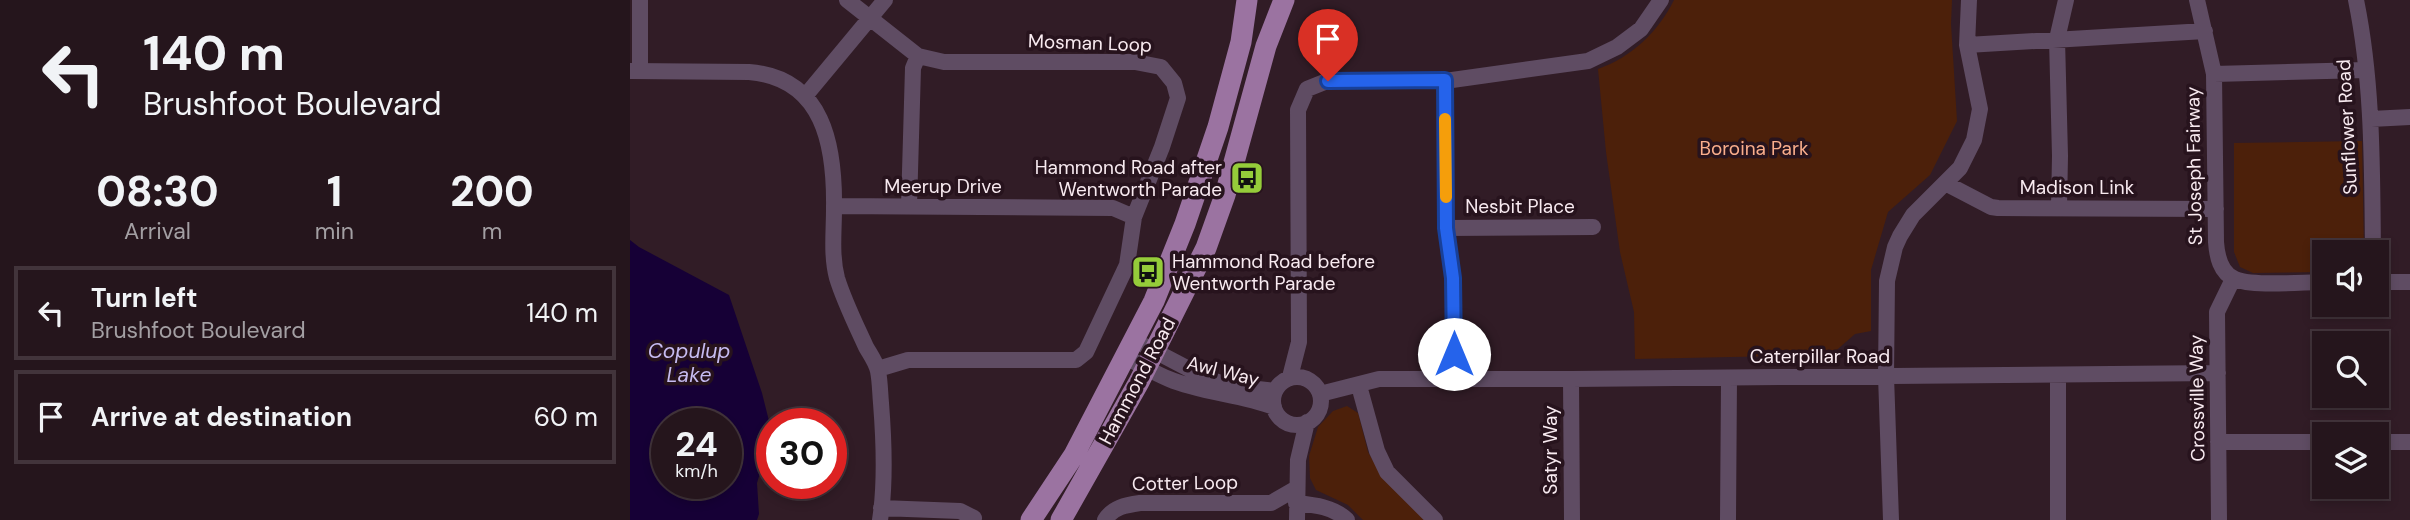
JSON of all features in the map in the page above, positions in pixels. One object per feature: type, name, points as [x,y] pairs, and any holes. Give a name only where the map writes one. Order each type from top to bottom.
[{"type":"main road","name":"Hammond Road","points":[[1031,520],[1074,455],[1154,301],[1185,224],[1218,127],[1241,42],[1247,0]]},
{"type":"main road","name":"Hammond Road","points":[[1061,520],[1150,359],[1206,248],[1225,195],[1266,46],[1284,0]]},
{"type":"street","points":[[640,0],[635,71],[757,73],[783,81],[806,95],[825,128],[830,151],[834,206],[832,245],[837,277],[878,369],[883,435],[881,514],[960,511],[974,518]]},
{"type":"street","points":[[847,0],[918,56],[913,68],[909,206]]},
{"type":"street","points":[[806,95],[885,0]]},
{"type":"street","points":[[1296,520],[1298,460],[1315,409],[1299,342],[1298,110],[1307,89],[1328,81],[1445,80],[1588,61],[1617,47],[1641,29],[1661,0]]},
{"type":"street","points":[[1891,520],[1886,376],[1887,281],[1895,247],[1913,215],[1968,156],[1974,140],[1980,109],[1967,45],[1969,0]]},
{"type":"street","points":[[2059,208],[2057,39],[2066,0]]},
{"type":"street","name":"St Joseph Fairway","points":[[2196,0],[2214,74],[2218,262],[2233,279]]},
{"type":"street","name":"Sunflower Road","points":[[2356,0],[2362,29],[2371,119],[2373,240]]},
{"type":"street","points":[[1967,45],[2205,31]]},
{"type":"street","name":"Mosman Loop","points":[[878,369],[908,360],[1076,360],[1086,352],[1127,265],[1134,217],[1178,97],[1174,83],[1161,67],[1135,62],[944,62],[918,56]]},
{"type":"street","points":[[2214,74],[2366,71]]},
{"type":"street","points":[[1445,80],[1446,228],[1453,278],[1454,380]]},
{"type":"street","points":[[2371,119],[2410,117]]},
{"type":"street","name":"Madison Link","points":[[1945,183],[1991,207],[2216,209]]},
{"type":"street","name":"Meerup Drive","points":[[834,206],[1113,208],[1134,217]]},
{"type":"street","name":"Nesbit Place","points":[[1446,228],[1593,227]]},
{"type":"street","points":[[2233,279],[2246,282],[2312,282]]},
{"type":"street","name":"Crossville Way","points":[[2219,520],[2217,312],[2233,279]]},
{"type":"street","points":[[2389,282],[2410,282]]},
{"type":"street","points":[[1290,377],[1299,342]]},
{"type":"street","name":"Awl Way","points":[[1129,349],[1150,359],[1231,386],[1277,406]]},
{"type":"street","name":"Caterpillar Road","points":[[1315,409],[1379,379],[2218,373]]},
{"type":"street","points":[[2058,376],[2058,520]]},
{"type":"street","points":[[1298,460],[1277,406],[1284,380],[1290,377],[1308,379]]},
{"type":"street","points":[[1728,520],[1729,378]]},
{"type":"street","name":"Satyr Way","points":[[1571,379],[1572,520]]},
{"type":"street","name":"Caterpillar Road","points":[[1315,409],[1333,399],[1423,380]]},
{"type":"street","points":[[1361,393],[1377,451],[1387,472],[1435,520]]},
{"type":"street","points":[[1277,406],[1295,425],[1315,409]]},
{"type":"street","points":[[2218,442],[2312,442]]},
{"type":"street","points":[[2389,442],[2410,442]]},
{"type":"street","points":[[1296,496],[1340,513],[1347,520]]},
{"type":"street","name":"Cotter Loop","points":[[1105,520],[1123,505],[1271,503],[1296,496]]},
{"type":"street","points":[[1271,503],[1293,515],[1296,520]]},
{"type":"green space","name":"Boroina Park","points":[[1674,0],[1952,0],[1957,121],[1930,175],[1888,212],[1871,270],[1871,331],[1855,334],[1831,355],[1635,359],[1634,312],[1620,252],[1598,69],[1622,58],[1643,42],[1660,23]]},
{"type":"green space","points":[[2362,141],[2364,240],[2312,240],[2312,272],[2253,273],[2240,267],[2234,252],[2234,143]]},
{"type":"green space","points":[[1347,406],[1358,413],[1368,452],[1380,473],[1426,520],[1363,520],[1348,505],[1316,490],[1310,478],[1309,456],[1318,427],[1333,411]]},
{"type":"water","name":"Copulup Lake","points":[[630,240],[729,295],[766,408],[756,408],[757,520],[630,520]]},
{"type":"slow traffic","points":[[1445,119],[1446,197]]},
{"type":"place","name":"Hammond Road after Wentworth Parade","points":[[1247,178]]},
{"type":"place","name":"Hammond Road before Wentworth Parade","points":[[1148,272]]},
{"type":"route","points":[[1328,81],[1445,80],[1446,228],[1453,278],[1454,354]]}]
